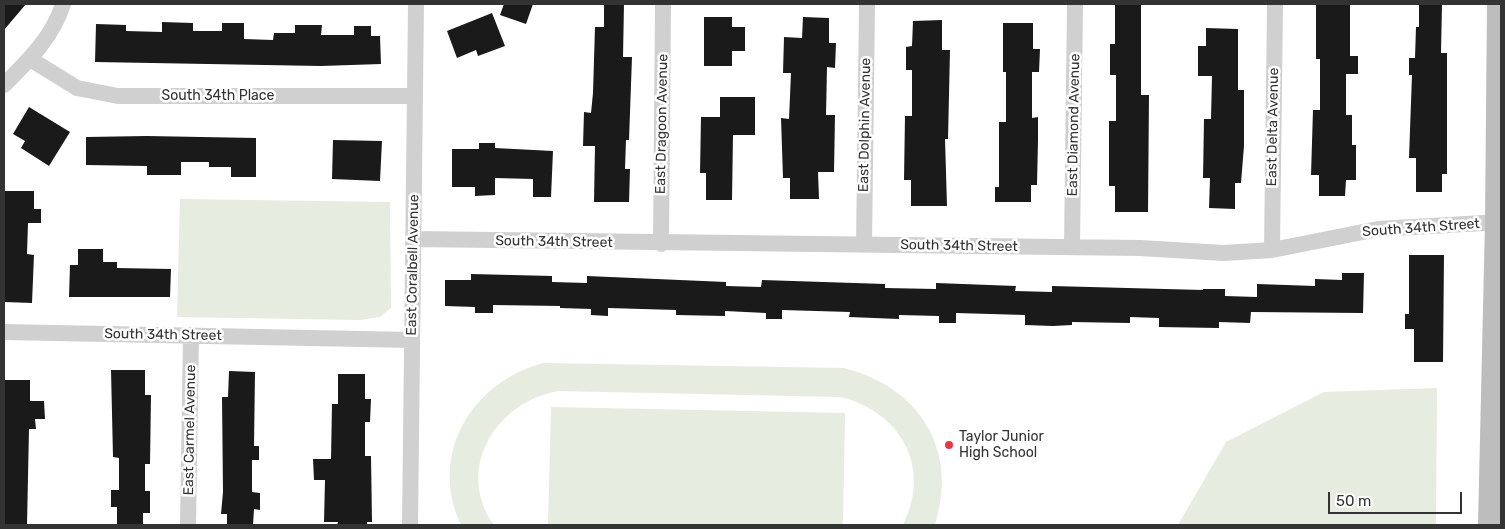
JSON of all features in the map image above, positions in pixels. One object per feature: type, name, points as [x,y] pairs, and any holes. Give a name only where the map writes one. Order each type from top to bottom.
[{"type":"street","points":[[4,86],[30,58],[58,22],[63,4]]},
{"type":"street","name":"East Coralbell Avenue","points":[[410,525],[416,4]]},
{"type":"street","name":"East Dragoon Avenue","points":[[661,244],[663,4]]},
{"type":"street","name":"East Dolphin Avenue","points":[[864,245],[867,4]]},
{"type":"street","name":"East Diamond Avenue","points":[[1072,247],[1075,4]]},
{"type":"street","name":"East Delta Avenue","points":[[1272,250],[1275,4]]},
{"type":"street","points":[[1493,516],[1499,222],[1498,4]]},
{"type":"street","name":"South 34th Place","points":[[30,58],[77,88],[118,96],[415,96]]},
{"type":"street","name":"South 34th Street","points":[[414,239],[661,244],[1072,247],[1224,253],[1272,250],[1378,229],[1499,222]]},
{"type":"street","name":"South 34th Street","points":[[4,332],[412,340]]},
{"type":"street","name":"East Carmel Avenue","points":[[188,525],[191,335]]},
{"type":"shaded area","points":[[180,199],[390,202],[391,308],[380,317],[360,320],[177,317]]},
{"type":"shaded area","points":[[543,363],[844,368],[870,377],[893,390],[912,406],[927,425],[937,447],[941,471],[941,497],[935,525],[903,525],[911,504],[914,483],[912,463],[905,445],[894,429],[880,415],[861,404],[840,397],[558,391],[536,398],[516,409],[500,423],[488,441],[480,461],[478,482],[483,504],[494,525],[461,525],[452,498],[450,472],[454,448],[463,424],[477,404],[496,386],[518,373]]},
{"type":"shaded area","points":[[1437,388],[1436,525],[1178,525],[1226,442],[1324,392]]},
{"type":"shaded area","points":[[551,407],[845,413],[843,525],[548,525]]},
{"type":"building","points":[[4,4],[26,4],[4,30]]},
{"type":"building","points":[[504,4],[533,4],[526,24],[500,15]]},
{"type":"building","points":[[604,4],[624,4],[623,57],[632,57],[629,140],[626,140],[625,169],[630,169],[629,202],[594,202],[595,146],[583,146],[584,112],[591,113],[595,27],[604,27]]},
{"type":"building","points":[[1115,4],[1141,4],[1141,95],[1149,95],[1148,212],[1115,212],[1115,186],[1109,186],[1109,121],[1116,121],[1116,75],[1110,75],[1110,44],[1115,44]]},
{"type":"building","points":[[1316,4],[1350,4],[1350,56],[1358,56],[1358,74],[1346,74],[1346,115],[1352,115],[1352,145],[1356,145],[1356,180],[1346,180],[1345,196],[1319,196],[1319,175],[1311,175],[1313,110],[1320,110],[1320,59],[1316,59]]},
{"type":"building","points":[[1419,4],[1442,4],[1441,53],[1447,53],[1447,174],[1442,174],[1442,192],[1416,192],[1416,158],[1409,158],[1412,75],[1409,75],[1409,58],[1415,58],[1416,27],[1419,27]]},
{"type":"building","points":[[492,13],[505,46],[478,56],[476,50],[457,58],[447,31]]},
{"type":"building","points":[[704,17],[732,17],[732,27],[745,27],[745,51],[732,51],[732,66],[704,66]]},
{"type":"building","points":[[803,17],[829,18],[829,43],[836,43],[835,68],[827,67],[826,115],[835,115],[834,172],[818,172],[819,199],[790,199],[790,178],[783,178],[781,118],[789,119],[791,73],[783,73],[784,37],[802,38]]},
{"type":"building","points":[[942,20],[942,50],[950,50],[948,139],[945,139],[947,206],[911,206],[911,180],[904,180],[905,116],[912,116],[912,70],[906,70],[906,47],[912,46],[913,21]]},
{"type":"building","points":[[162,22],[193,23],[193,31],[222,31],[222,23],[244,23],[244,39],[273,40],[274,33],[295,33],[295,25],[322,25],[321,35],[354,35],[354,26],[371,26],[371,36],[380,36],[381,64],[321,66],[95,62],[96,24],[126,25],[126,31],[162,32]]},
{"type":"building","points":[[1003,23],[1033,23],[1033,49],[1040,49],[1039,72],[1032,72],[1032,118],[1038,117],[1038,140],[1037,185],[1031,185],[1031,202],[995,202],[995,187],[999,187],[999,122],[1006,122],[1006,72],[1003,72]]},
{"type":"building","points":[[1206,28],[1238,29],[1238,90],[1244,90],[1244,146],[1241,183],[1235,183],[1235,209],[1209,208],[1210,178],[1203,178],[1204,119],[1211,119],[1212,76],[1198,76],[1198,46],[1206,46]]},
{"type":"building","points":[[720,97],[755,97],[755,135],[733,135],[732,200],[706,200],[706,173],[700,173],[701,117],[720,117]]},
{"type":"building","points":[[29,107],[70,132],[49,166],[21,148],[25,141],[13,134]]},
{"type":"building","points":[[86,137],[256,138],[256,177],[231,177],[231,167],[209,167],[209,162],[181,162],[181,175],[147,175],[147,166],[86,165]]},
{"type":"building","points":[[333,140],[382,141],[380,181],[332,179]]},
{"type":"building","points":[[479,143],[495,143],[495,148],[553,151],[551,197],[533,197],[533,179],[495,178],[495,195],[475,196],[475,187],[452,187],[452,149],[479,149]]},
{"type":"building","points":[[4,191],[34,191],[34,209],[41,209],[41,223],[28,223],[27,254],[34,255],[32,303],[4,302]]},
{"type":"building","points":[[78,249],[103,249],[103,262],[117,262],[117,268],[171,269],[170,297],[69,297],[70,265],[78,265]]},
{"type":"building","points":[[1409,255],[1444,255],[1443,362],[1414,362],[1414,329],[1405,329],[1405,314],[1409,314]]},
{"type":"building","points":[[1342,273],[1364,273],[1363,313],[1251,312],[1250,323],[1219,322],[1219,328],[1159,327],[1159,318],[1130,317],[1130,323],[1072,322],[1072,325],[1053,326],[1025,325],[1025,315],[956,313],[956,323],[939,323],[939,316],[899,315],[899,319],[849,317],[850,312],[782,310],[782,319],[766,319],[766,313],[725,311],[725,316],[676,315],[676,310],[608,308],[608,316],[591,315],[591,309],[560,308],[560,306],[493,305],[493,313],[475,313],[475,307],[445,306],[445,280],[471,280],[471,274],[552,276],[552,282],[587,283],[587,276],[726,282],[726,286],[761,287],[762,280],[885,284],[885,288],[936,289],[936,283],[1016,286],[1015,291],[1052,292],[1052,286],[1225,289],[1225,296],[1257,297],[1257,284],[1315,286],[1315,279],[1342,280]]},
{"type":"building","points":[[111,370],[145,370],[145,395],[151,395],[150,464],[145,464],[145,491],[150,491],[150,513],[143,513],[143,525],[117,525],[117,507],[111,507],[111,490],[119,490],[119,458],[113,457]]},
{"type":"building","points":[[229,371],[255,372],[254,446],[259,446],[259,460],[252,460],[252,492],[260,493],[260,510],[254,509],[253,525],[227,525],[227,514],[221,514],[223,492],[222,397],[228,397]]},
{"type":"building","points":[[338,374],[365,374],[365,399],[371,399],[370,422],[365,422],[365,456],[371,456],[372,522],[367,522],[367,525],[337,525],[338,522],[324,522],[325,480],[314,480],[313,459],[331,459],[332,404],[338,404]]},
{"type":"building","points":[[4,380],[30,380],[30,401],[44,401],[45,419],[35,419],[36,429],[29,429],[27,525],[4,525]]},
{"type":"place","name":"Taylor Junior High School","points":[[949,445]]}]
